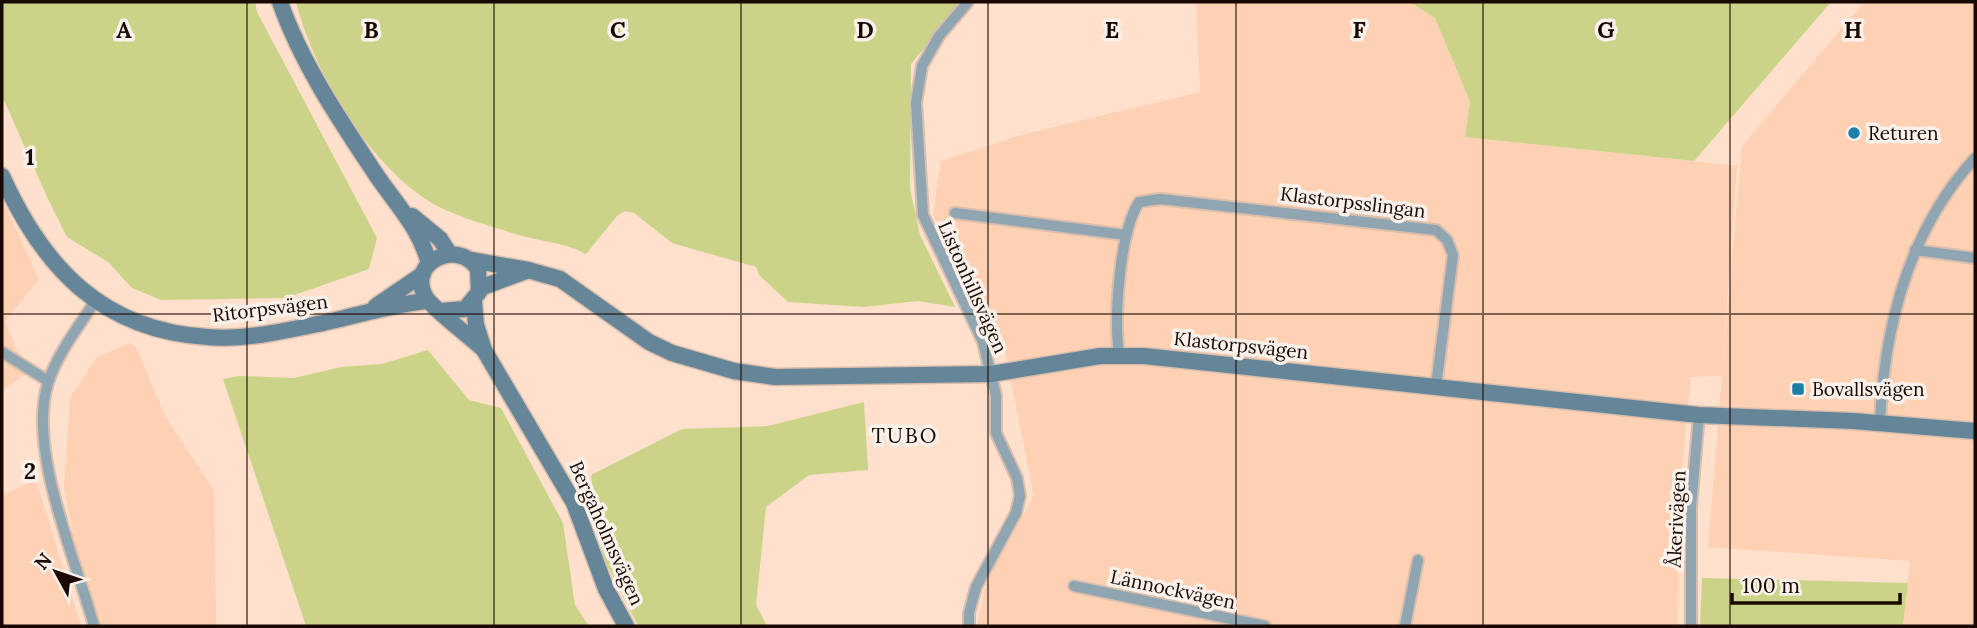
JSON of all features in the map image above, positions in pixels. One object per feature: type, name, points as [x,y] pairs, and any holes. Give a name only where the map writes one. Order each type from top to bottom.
[{"type":"street","points":[[280,2],[300,50],[372,169],[425,247],[423,291],[428,301]]},
{"type":"street","name":"Listonhillsvägen","points":[[968,2],[939,36],[922,66],[916,103],[923,215],[983,342],[996,396],[996,433],[1017,478],[1020,496],[1016,513],[976,587],[969,613],[969,626]]},
{"type":"street","points":[[1880,423],[1887,352],[1915,250],[1937,206],[1975,158]]},
{"type":"street","name":"Ritorpsvägen","points":[[2,176],[19,213],[50,260],[96,300],[118,313],[162,329],[208,337],[255,335],[428,301]]},
{"type":"street","name":"Klastorpsslingan","points":[[1119,355],[1115,327],[1128,219],[1139,202],[1160,199],[1436,230],[1447,240],[1453,255],[1436,386]]},
{"type":"street","points":[[399,205],[440,239],[449,253],[471,260]]},
{"type":"street","points":[[955,213],[1126,235]]},
{"type":"street","points":[[1915,250],[1975,258]]},
{"type":"street","points":[[426,269],[449,253]]},
{"type":"street","name":"Klastorpsvägen","points":[[471,260],[528,270],[559,279],[649,342],[695,362],[775,377],[991,374],[1119,355],[1699,415],[1880,423],[1975,431]]},
{"type":"street","name":"Bergaholmsvägen","points":[[471,260],[480,275],[475,325],[484,350],[574,503],[606,589],[626,626]]},
{"type":"street","name":"Ritorpsvägen","points":[[362,315],[426,269]]},
{"type":"street","points":[[442,311],[459,311],[477,295],[528,270]]},
{"type":"street","points":[[94,626],[52,483],[41,428],[48,380],[96,300]]},
{"type":"street","name":"Bergaholmsvägen","points":[[428,301],[484,350]]},
{"type":"street","points":[[2,352],[48,380]]},
{"type":"street","name":"Åkerivägen","points":[[1689,626],[1691,519],[1699,415]]},
{"type":"street","points":[[1405,626],[1418,560]]},
{"type":"street","name":"Lännockvägen","points":[[1074,586],[1265,626]]},
{"type":"shaded area","points":[[1196,2],[1410,2],[1435,18],[1470,102],[1465,137],[1737,166],[1722,375],[1742,146],[1864,2],[1975,2],[1975,626],[1903,626],[1910,561],[1708,547],[1722,376],[1691,377],[1679,496],[1678,626],[977,626],[987,580],[1034,496],[1002,336],[933,215],[941,161],[1021,135],[1200,92]]},
{"type":"shaded area","points":[[2,199],[39,279],[5,322],[27,373],[2,391]]},
{"type":"shaded area","points":[[130,343],[136,347],[165,416],[214,490],[216,626],[100,626],[75,547],[64,486],[70,398],[97,357]]},
{"type":"shaded area","points":[[36,480],[81,626],[2,626],[2,495]]},
{"type":"green space","points":[[2,2],[255,2],[257,12],[377,238],[369,269],[286,298],[161,300],[132,288],[108,262],[67,237],[48,199],[2,96]]},
{"type":"green space","points":[[296,2],[962,2],[911,64],[910,188],[920,235],[955,307],[918,301],[864,307],[788,302],[759,275],[756,267],[672,243],[634,213],[625,211],[617,216],[586,254],[492,227],[448,211],[422,197],[397,176],[352,123],[318,61]]},
{"type":"green space","points":[[1410,2],[1831,2],[1694,161],[1465,137],[1470,102],[1435,18]]},
{"type":"green space","points":[[428,350],[469,400],[501,408],[563,523],[575,605],[589,626],[306,626],[223,379],[239,376],[294,378],[341,367],[382,364]]},
{"type":"green space","points":[[864,402],[868,470],[809,475],[766,507],[756,605],[767,626],[638,626],[603,557],[591,475],[682,429],[768,426]]},
{"type":"green space","points":[[1702,578],[1908,583],[1903,626],[1700,626]]},
{"type":"place","name":"Returen","points":[[1854,133]]},
{"type":"place","name":"Bovallsvägen","points":[[1798,389]]},
{"type":"district","name":"TUBO","points":[[905,436]]}]
